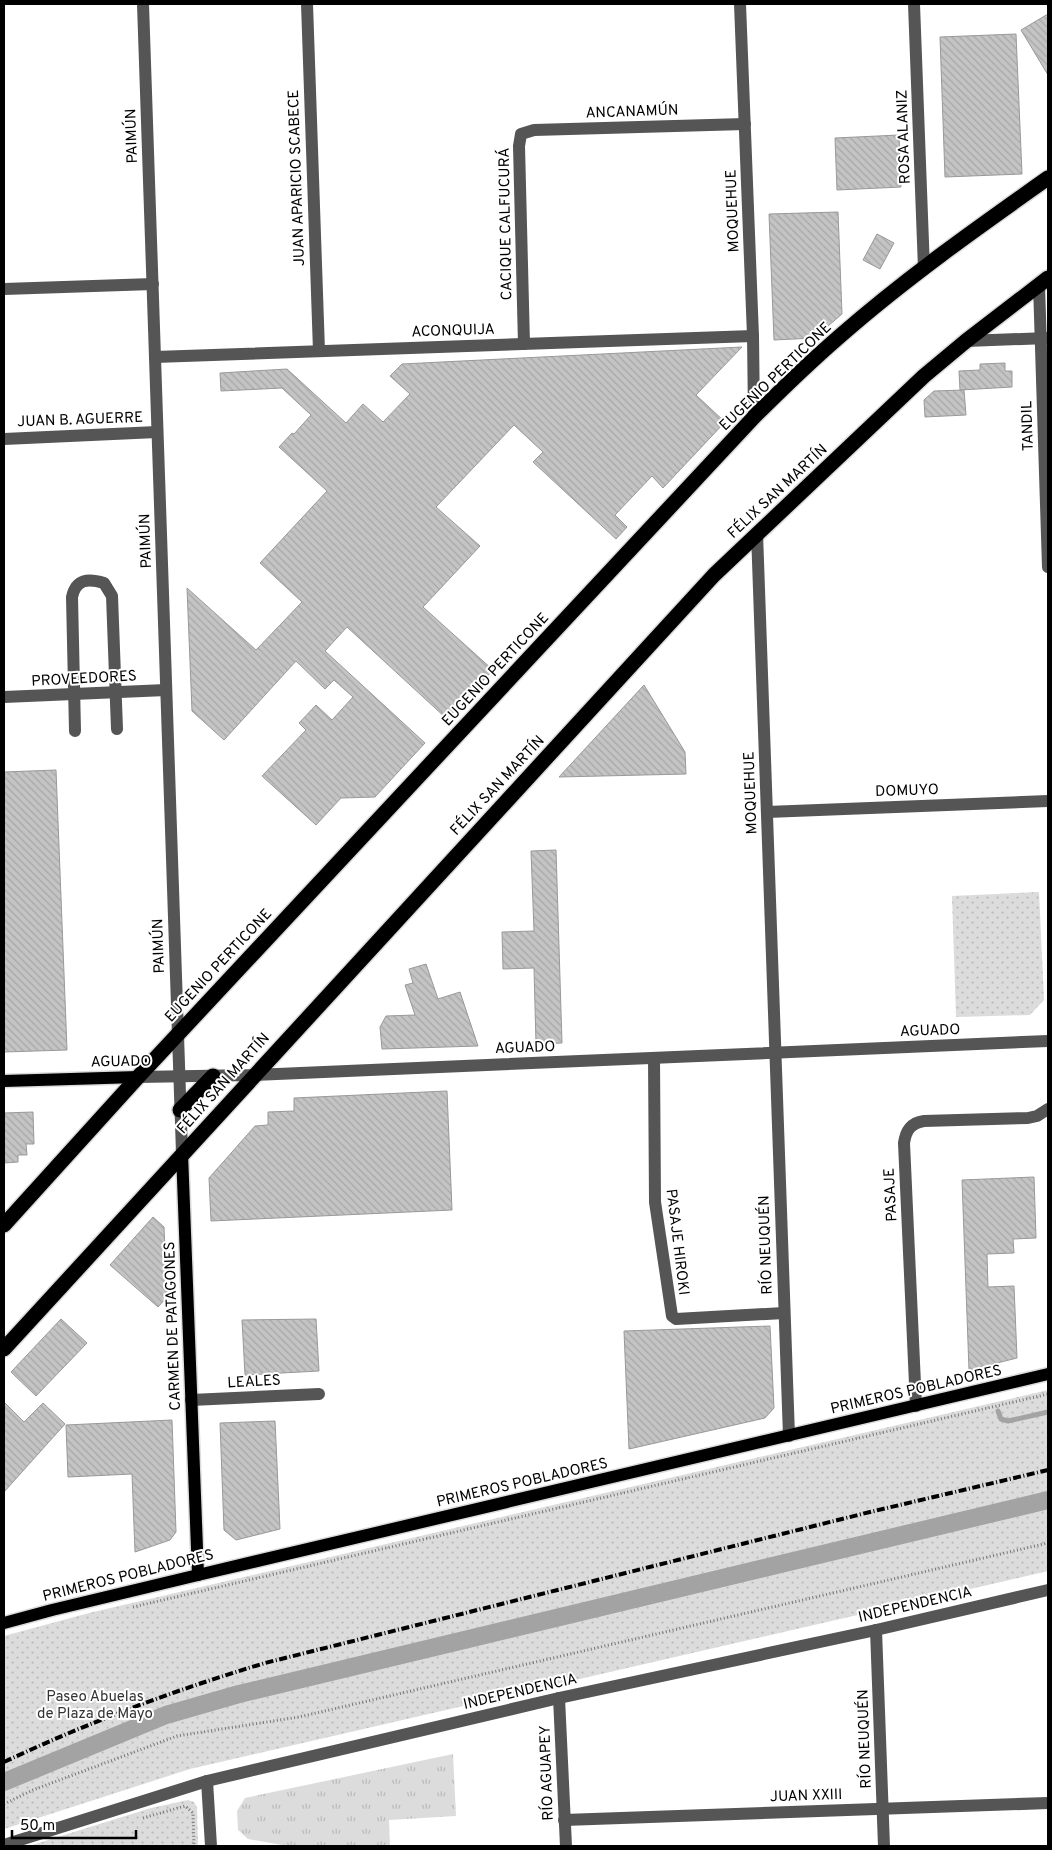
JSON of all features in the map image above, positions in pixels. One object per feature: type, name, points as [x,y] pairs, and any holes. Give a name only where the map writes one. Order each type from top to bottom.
[{"type":"highway","name":"EUGENIO PERTICONE","points":[[4,1225],[138,1076],[754,417],[840,336],[924,269],[1048,178]]},
{"type":"highway","name":"FÉLIX SAN MARTÍN","points":[[4,1349],[253,1075],[714,575],[901,397],[966,341],[1044,282]]},
{"type":"highway","points":[[180,1110],[213,1076]]},
{"type":"main road","name":"AGUADO","points":[[4,1081],[138,1076]]},
{"type":"main road","name":"CARMEN DE PATAGONES","points":[[182,1153],[198,1575]]},
{"type":"main road","name":"PRIMEROS POBLADORES","points":[[4,1623],[198,1575],[1048,1374]]},
{"type":"street","name":"PAIMÚN","points":[[143,4],[179,1077]]},
{"type":"street","name":"JUAN APARICIO SCABECE","points":[[306,4],[319,351]]},
{"type":"street","name":"MOQUEHUE","points":[[740,4],[753,336],[754,417]]},
{"type":"street","name":"ROSA ALANIZ","points":[[914,4],[924,269]]},
{"type":"street","name":"ANCANAMÚN","points":[[522,134],[534,130],[744,124]]},
{"type":"street","name":"CACIQUE CALFUCURÁ","points":[[522,134],[519,146],[524,344]]},
{"type":"street","name":"TANDIL","points":[[1044,282],[1048,566]]},
{"type":"street","points":[[4,289],[152,284]]},
{"type":"street","name":"ACONQUIJA","points":[[155,357],[753,336]]},
{"type":"street","points":[[966,341],[1044,338]]},
{"type":"street","name":"JUAN B. AGUERRE","points":[[4,438],[157,432]]},
{"type":"street","name":"MOQUEHUE","points":[[757,533],[774,1052]]},
{"type":"street","points":[[75,731],[72,597],[74,588],[80,582],[90,580],[104,583],[112,596],[117,729]]},
{"type":"street","name":"PROVEEDORES","points":[[4,697],[166,690]]},
{"type":"street","name":"DOMUYO","points":[[767,812],[1048,801]]},
{"type":"street","name":"AGUADO","points":[[138,1076],[253,1075],[1048,1041]]},
{"type":"street","name":"RÍO NEUQUÉN","points":[[774,1052],[789,1436]]},
{"type":"street","name":"PASAJE HIROKI","points":[[654,1058],[655,1202],[672,1316],[676,1319],[784,1313]]},
{"type":"street","name":"CARMEN DE PATAGONES","points":[[179,1077],[182,1153]]},
{"type":"street","name":"PASAJE","points":[[916,1406],[904,1142],[908,1130],[916,1122],[924,1120],[1028,1118],[1037,1116],[1048,1108]]},
{"type":"street","name":"LEALES","points":[[191,1400],[319,1394]]},
{"type":"street","name":"INDEPENDENCIA","points":[[4,1845],[207,1781],[559,1698],[876,1630],[1048,1590]]},
{"type":"street","name":"RÍO NEUQUÉN","points":[[876,1630],[884,1846]]},
{"type":"street","name":"RÍO AGUAPEY","points":[[559,1698],[566,1846]]},
{"type":"street","points":[[207,1781],[210,1846]]},
{"type":"street","name":"JUAN XXIII","points":[[564,1820],[1048,1802]]},
{"type":"path","points":[[127,1609],[1048,1394]]},
{"type":"path","points":[[4,1804],[33,1790],[177,1736],[299,1717],[1048,1543]]},
{"type":"path","points":[[140,1819],[185,1806],[193,1813],[194,1846]]},
{"type":"green space","points":[[1039,892],[1044,1000],[1030,1015],[956,1017],[952,896]]},
{"type":"green space","name":"Paseo Abuelas de Plaza de Mayo","points":[[1048,1390],[1048,1571],[190,1769],[4,1829],[4,1636],[89,1613]]},
{"type":"green space","points":[[453,1754],[456,1816],[389,1820],[390,1846],[288,1846],[248,1839],[238,1830],[237,1811],[245,1798]]},
{"type":"green space","points":[[188,1800],[194,1802],[197,1807],[198,1846],[29,1846],[151,1808]]},
{"type":"building","points":[[1048,14],[1048,75],[1021,30]]},
{"type":"building","points":[[1016,34],[1022,174],[945,177],[940,37]]},
{"type":"building","points":[[899,135],[901,187],[837,190],[835,138]]},
{"type":"building","points":[[838,212],[842,314],[814,338],[774,340],[769,214]]},
{"type":"building","points":[[877,234],[894,243],[880,269],[863,260]]},
{"type":"building","points":[[742,347],[696,395],[725,422],[663,488],[652,476],[615,515],[627,527],[616,539],[533,462],[543,452],[514,425],[436,507],[480,546],[423,607],[493,670],[447,719],[347,627],[325,651],[425,743],[375,797],[341,798],[316,825],[262,776],[306,730],[299,723],[316,705],[332,720],[353,697],[334,680],[325,689],[296,661],[224,740],[192,711],[187,588],[256,650],[302,602],[260,563],[327,491],[279,447],[311,415],[282,388],[221,391],[220,373],[287,369],[346,423],[363,404],[383,422],[410,394],[390,376],[402,364]]},
{"type":"building","points":[[1005,363],[1005,371],[1012,371],[1012,387],[960,390],[959,371],[980,370],[980,364]]},
{"type":"building","points":[[964,390],[966,415],[925,417],[924,400],[934,391]]},
{"type":"building","points":[[644,685],[685,752],[686,774],[559,777]]},
{"type":"building","points":[[56,770],[67,1050],[4,1052],[4,772]]},
{"type":"building","points":[[556,850],[562,1043],[536,1044],[534,968],[503,969],[502,932],[534,931],[531,851]]},
{"type":"building","points":[[426,964],[438,999],[460,992],[478,1046],[382,1049],[380,1027],[386,1016],[415,1015],[405,985],[413,983],[409,969]]},
{"type":"building","points":[[447,1091],[452,1210],[211,1221],[209,1178],[255,1126],[268,1125],[268,1112],[294,1111],[294,1098]]},
{"type":"building","points":[[33,1112],[34,1144],[26,1144],[27,1155],[18,1155],[18,1162],[4,1163],[4,1113]]},
{"type":"building","points":[[1034,1177],[1036,1238],[1013,1239],[1014,1253],[987,1254],[988,1287],[1014,1286],[1017,1358],[969,1370],[962,1180]]},
{"type":"building","points":[[153,1217],[164,1227],[167,1297],[158,1307],[110,1265]]},
{"type":"building","points":[[61,1319],[87,1343],[36,1396],[11,1372]]},
{"type":"building","points":[[316,1319],[319,1371],[245,1375],[242,1320]]},
{"type":"building","points":[[770,1326],[774,1408],[765,1418],[629,1449],[624,1331]]},
{"type":"building","points":[[4,1402],[24,1422],[43,1403],[65,1424],[4,1492]]},
{"type":"building","points":[[172,1420],[176,1532],[170,1540],[135,1552],[132,1474],[68,1477],[66,1425]]},
{"type":"building","points":[[275,1421],[280,1529],[236,1540],[224,1530],[220,1423]]},
{"type":"waterway","points":[[998,1411],[1001,1419],[1008,1421],[1048,1412]]},
{"type":"waterway","points":[[4,1782],[166,1715],[239,1694],[1048,1500]]},
{"type":"railway","points":[[4,1762],[68,1733],[133,1708],[198,1684],[265,1663],[870,1512],[1048,1470]]}]
